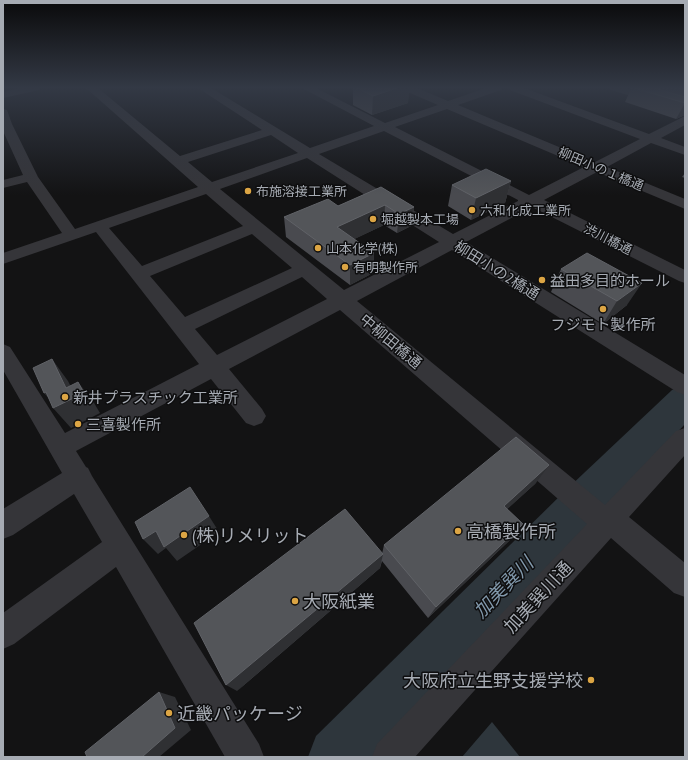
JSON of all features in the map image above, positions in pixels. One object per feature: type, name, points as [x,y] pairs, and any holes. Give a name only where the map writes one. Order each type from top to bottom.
[{"type":"street","points":[[6,123],[31,177],[71,235]]},
{"type":"street","name":"中柳田橋通","points":[[133,123],[304,269],[595,512],[685,582]]},
{"type":"street","name":"柳田小の2橋通","points":[[259,123],[684,386]]},
{"type":"street","name":"渋川橋通","points":[[378,123],[685,278]]},
{"type":"street","points":[[3,259],[395,123]]},
{"type":"street","name":"柳田小の１橋通","points":[[492,123],[685,204]]},
{"type":"street","points":[[609,123],[685,151]]},
{"type":"street","points":[[61,447],[679,123]]},
{"type":"street","points":[[177,161],[272,132]]},
{"type":"street","points":[[3,184],[31,177]]},
{"type":"street","points":[[99,226],[254,416]]},
{"type":"street","points":[[139,274],[255,227]]},
{"type":"street","points":[[182,327],[304,269]]},
{"type":"street","points":[[3,352],[79,476],[246,757]]},
{"type":"street","name":"加美巽川通","points":[[390,757],[595,512],[685,438]]},
{"type":"street","points":[[3,525],[79,476]]},
{"type":"street","points":[[3,633],[120,546]]},
{"type":"shaded area","points":[[492,722],[520,757],[462,757]]},
{"type":"building","points":[[486,169],[511,181],[476,198],[452,185]]},
{"type":"building","points":[[381,187],[414,207],[399,214],[385,205],[337,227],[374,253],[350,265],[284,217],[328,199],[338,206]]},
{"type":"building","points":[[587,253],[642,283],[617,301],[561,269]]},
{"type":"building","points":[[52,359],[66,388],[78,382],[84,393],[53,408],[46,392],[44,393],[33,368]]},
{"type":"building","name":"高橋製作所","points":[[516,437],[549,465],[504,506],[523,524],[436,607],[384,545]]},
{"type":"building","points":[[190,487],[209,516],[164,547],[156,531],[143,539],[135,522]]},
{"type":"building","name":"大阪紙業","points":[[345,509],[383,554],[226,685],[194,623]]},
{"type":"building","points":[[159,692],[175,728],[142,757],[87,757],[85,752]]},
{"type":"waterway","name":"加美巽川","points":[[337,757],[581,504],[685,400]]},
{"type":"place","name":"布施溶接工業所","points":[[248,191]]},
{"type":"place","name":"六和化成工業所","points":[[472,210]]},
{"type":"place","name":"堀越製本工場","points":[[373,219]]},
{"type":"place","name":"山本化学(株)","points":[[318,248]]},
{"type":"place","name":"有明製作所","points":[[345,267]]},
{"type":"place","name":"益田多目的ホール","points":[[542,280]]},
{"type":"place","name":"フジモト製作所","points":[[603,309]]},
{"type":"place","name":"新井プラスチック工業所","points":[[65,397]]},
{"type":"place","name":"三喜製作所","points":[[78,424]]},
{"type":"place","name":"高橋製作所","points":[[458,531]]},
{"type":"place","name":"(株)リメリット","points":[[184,535]]},
{"type":"place","name":"大阪紙業","points":[[295,601]]},
{"type":"place","name":"大阪府立生野支援学校","points":[[591,680]]},
{"type":"place","name":"近畿パッケージ","points":[[169,713]]}]
